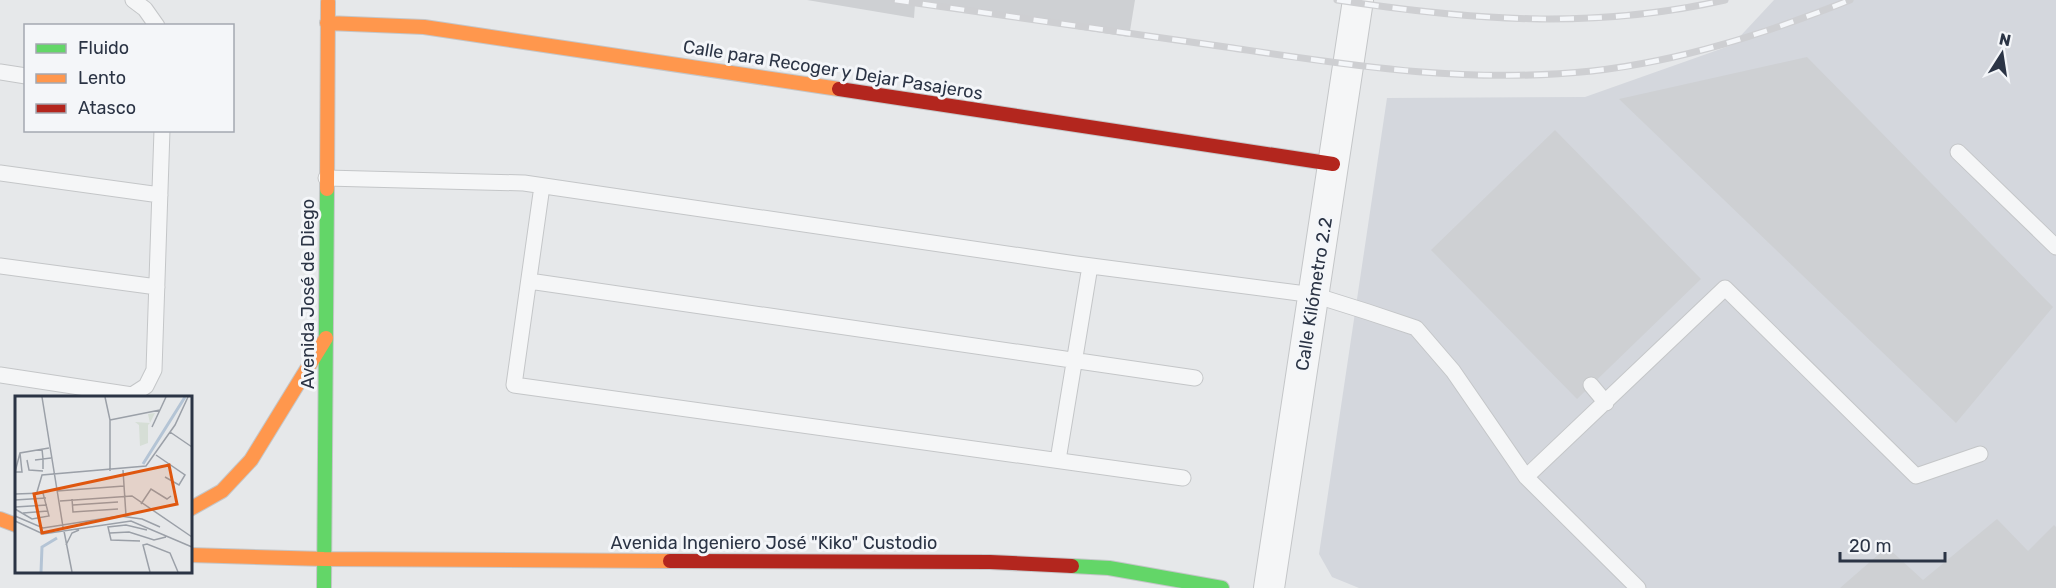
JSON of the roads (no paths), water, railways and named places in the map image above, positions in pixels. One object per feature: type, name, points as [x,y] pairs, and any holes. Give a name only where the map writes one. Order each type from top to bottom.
[{"type":"main road","name":"Avenida José de Diego","points":[[324,588],[328,0]]},
{"type":"main road","name":"Calle para Recoger y Dejar Pasajeros","points":[[327,23],[424,27],[1333,164]]},
{"type":"main road","points":[[192,508],[222,491],[251,460],[326,338]]},
{"type":"main road","points":[[0,519],[15,525]]},
{"type":"main road","name":"Avenida Ingeniero José \"Kiko\" Custodio","points":[[192,555],[324,559],[990,562],[1109,568],[1222,588]]},
{"type":"street","name":"Calle Kilómetro 2.2","points":[[1269,588],[1358,0]]},
{"type":"lane","points":[[133,0],[145,9],[156,24]]},
{"type":"lane","points":[[0,72],[24,76]]},
{"type":"lane","points":[[0,375],[132,395],[146,386],[154,370],[162,132]]},
{"type":"lane","points":[[1958,152],[2056,247]]},
{"type":"lane","points":[[0,173],[160,195]]},
{"type":"lane","points":[[326,178],[542,186],[1090,266],[1314,295],[1416,328],[1453,371],[1526,477],[1638,588]]},
{"type":"lane","points":[[542,186],[514,386],[1183,478]]},
{"type":"lane","points":[[0,266],[157,287]]},
{"type":"lane","points":[[1058,460],[1090,266]]},
{"type":"lane","points":[[529,281],[1195,378]]},
{"type":"lane","points":[[1526,477],[1725,288],[1916,476],[1980,454]]},
{"type":"lane","points":[[1591,385],[1606,403]]},
{"type":"railway","points":[[895,0],[1368,67],[1501,75],[1592,71],[1659,60],[1756,34],[1850,0]]},
{"type":"railway","points":[[1337,0],[1435,13],[1531,19],[1627,15],[1725,0]]}]
